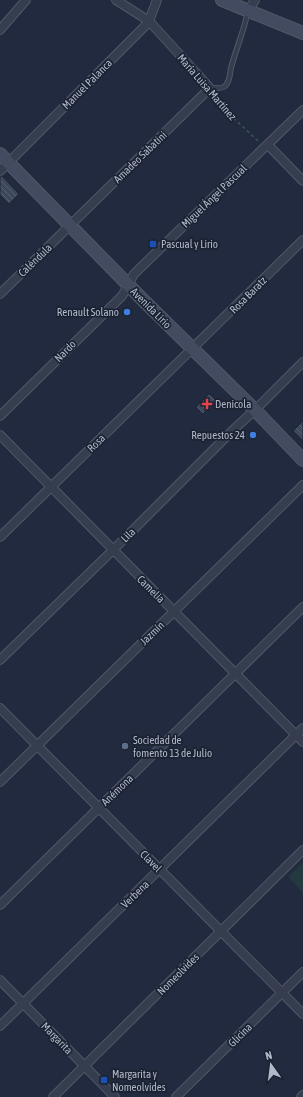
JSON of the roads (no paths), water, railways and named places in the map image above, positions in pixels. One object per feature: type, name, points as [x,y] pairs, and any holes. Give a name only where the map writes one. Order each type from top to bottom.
[{"type":"main road","points":[[222,0],[303,33]]},
{"type":"main road","name":"Avenida Lirio","points":[[3,162],[70,225],[303,460]]},
{"type":"street","points":[[0,30],[26,0]]},
{"type":"street","name":"María Luisa Martínez","points":[[116,0],[150,21],[210,88]]},
{"type":"street","name":"Manuel Palanca","points":[[3,162],[150,21],[157,0]]},
{"type":"street","points":[[248,11],[255,0]]},
{"type":"street","name":"Amadeo Sabatini","points":[[70,225],[210,88]]},
{"type":"street","name":"Miguel Ángel Pascual","points":[[128,285],[134,274],[303,110]]},
{"type":"street","points":[[268,145],[303,181]]},
{"type":"street","name":"Caléndula","points":[[0,294],[70,225]]},
{"type":"street","name":"Rosa Baratz","points":[[192,349],[303,240]]},
{"type":"street","name":"Nardo","points":[[0,416],[122,296],[128,285]]},
{"type":"street","name":"Rosa","points":[[0,537],[192,349]]},
{"type":"street","name":"Lila","points":[[0,660],[303,362]]},
{"type":"street","name":"Camelia","points":[[0,435],[303,742]]},
{"type":"street","name":"Jazmín","points":[[0,782],[303,484]]},
{"type":"street","name":"Anémona","points":[[0,905],[303,607]]},
{"type":"street","name":"Clavel","points":[[0,708],[303,1014]]},
{"type":"street","name":"Verbena","points":[[0,1026],[303,728]]},
{"type":"street","name":"Nomeolvides","points":[[53,1097],[303,850]]},
{"type":"street","name":"Glicina","points":[[176,1097],[303,972]]},
{"type":"street","name":"Margarita","points":[[0,980],[115,1097]]},
{"type":"lane","points":[[210,88],[221,88],[228,83],[231,66],[246,22],[248,11]]},
{"type":"place","name":"Pascual y Lirio","points":[[153,244]]},
{"type":"place","name":"Renault Solano","points":[[127,312]]},
{"type":"place","name":"Denicola","points":[[207,404]]},
{"type":"place","name":"Repuestos 24","points":[[253,435]]},
{"type":"place","name":"Sociedad de fomento 13 de Julio","points":[[125,746]]},
{"type":"place","name":"Margarita y Nomeolvides","points":[[104,1080]]}]
